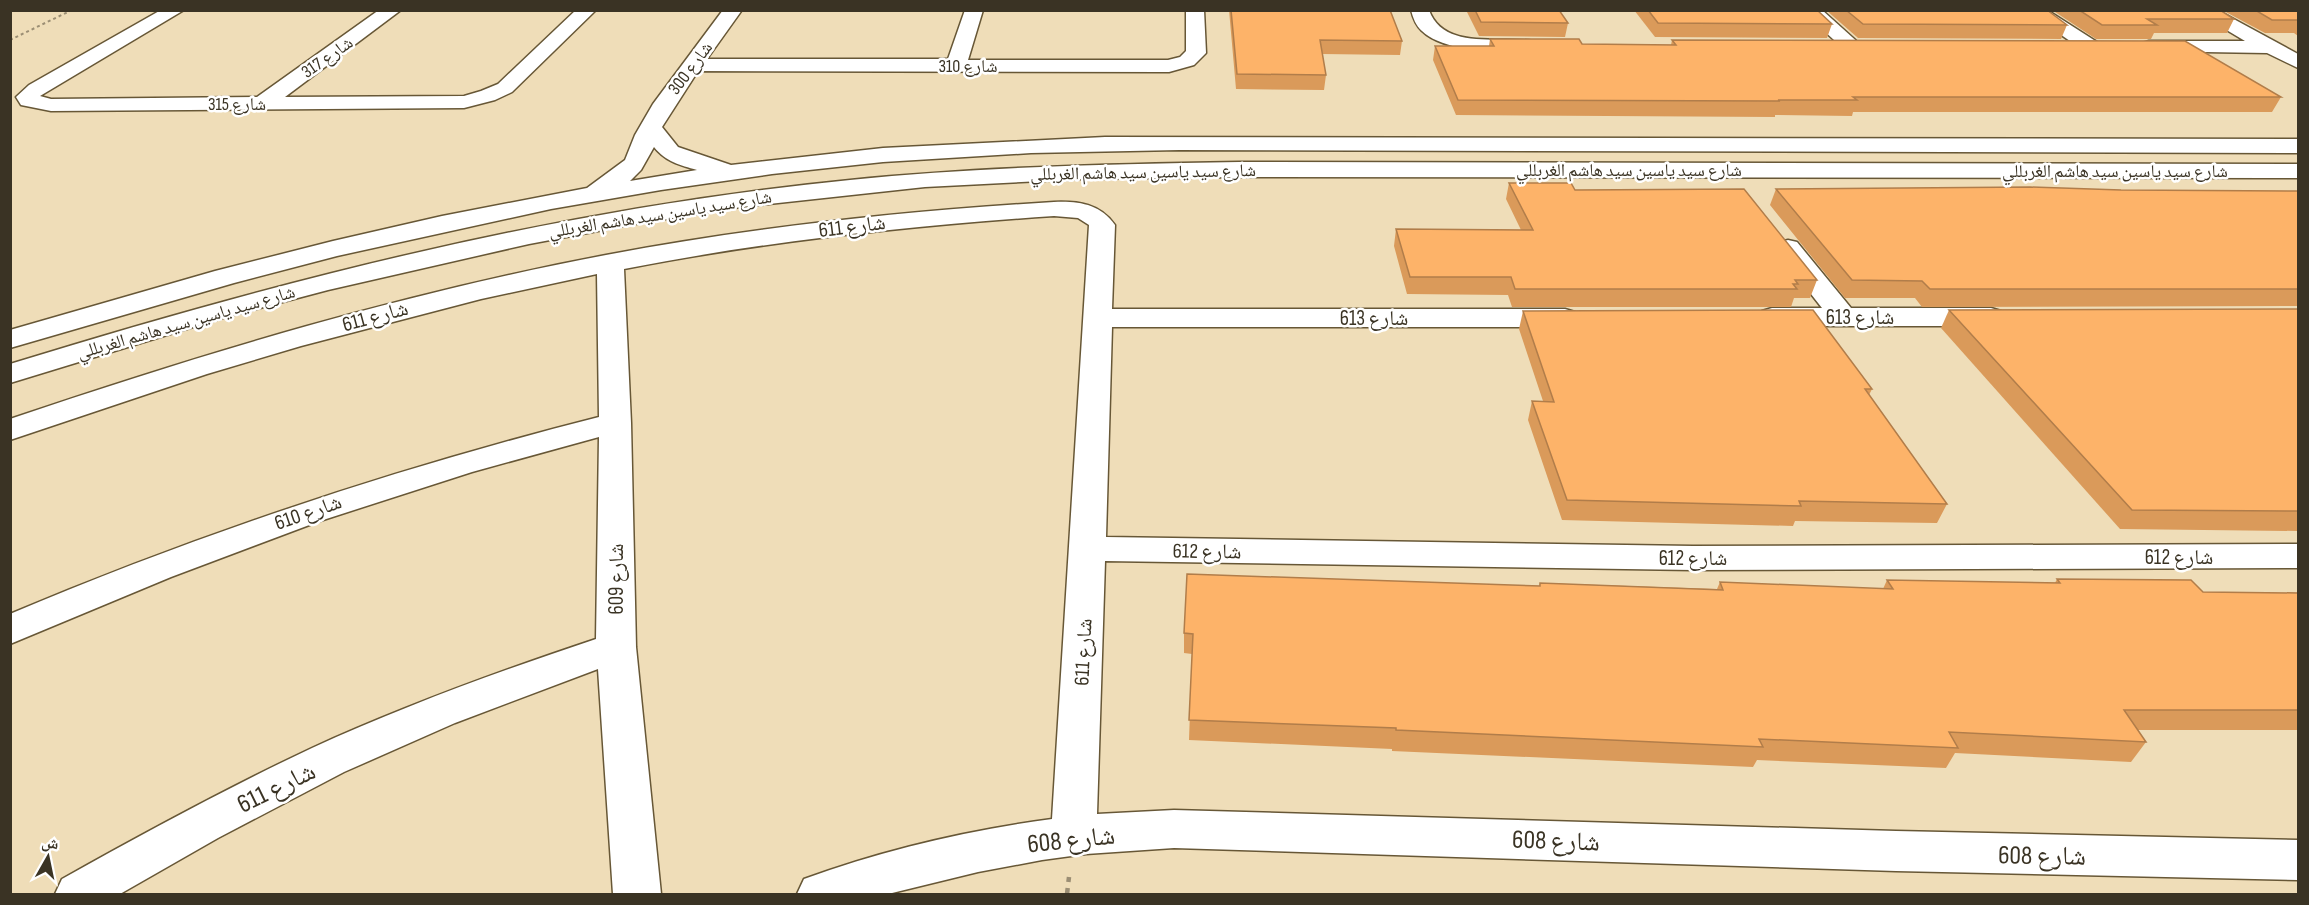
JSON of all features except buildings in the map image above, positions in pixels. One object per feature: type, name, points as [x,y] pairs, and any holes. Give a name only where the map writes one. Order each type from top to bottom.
[{"type":"street","name":"شارع 315","points":[[175,10],[36,89],[27,97],[28,100],[51,105],[451,103],[488,96],[510,84],[587,10]]},
{"type":"street","name":"شارع 317","points":[[261,104],[392,10]]},
{"type":"street","name":"شارع 300","points":[[589,195],[616,180],[633,165],[646,135],[664,104],[734,10]]},
{"type":"street","points":[[956,66],[974,10]]},
{"type":"street","name":"شارع 310","points":[[692,65],[1158,67],[1179,64],[1196,53],[1195,10]]},
{"type":"street","points":[[1419,10],[1429,27],[1443,35],[1463,41],[1487,45],[1548,46]]},
{"type":"street","points":[[1810,10],[1852,46]]},
{"type":"street","points":[[2034,10],[2090,46]]},
{"type":"street","points":[[2202,10],[2298,62]]},
{"type":"street","points":[[1821,46],[1875,46]]},
{"type":"street","points":[[2054,46],[2112,46]]},
{"type":"street","points":[[2135,47],[2270,47]]},
{"type":"street","points":[[651,129],[670,152],[679,157],[705,166],[738,172]]},
{"type":"street","name":"شارع سيد ياسين سيد هاشم الغربللي","points":[[10,339],[156,295],[288,260],[433,226],[589,195],[738,172],[882,155],[1041,146],[1251,143],[2298,146]]},
{"type":"street","points":[[1036,174],[1029,162],[1034,151],[1041,146]]},
{"type":"street","name":"شارع سيد ياسين سيد هاشم الغربللي","points":[[10,374],[108,343],[272,297],[428,258],[573,227],[711,204],[851,186],[1036,174],[1269,170],[2298,171]]},
{"type":"street","name":"شارع 611","points":[[10,430],[152,382],[348,323],[481,290],[610,262],[760,237],[849,226],[987,213],[1077,210],[1095,216],[1102,225],[1074,836]]},
{"type":"street","points":[[1776,233],[1843,317]]},
{"type":"street","name":"شارع 609","points":[[610,262],[615,423],[616,647],[638,894]]},
{"type":"street","name":"شارع 613","points":[[1748,318],[2023,317]]},
{"type":"street","name":"شارع 613","points":[[1098,318],[1594,318]]},
{"type":"street","name":"شارع 610","points":[[10,630],[172,562],[361,493],[470,460],[615,423]]},
{"type":"street","name":"شارع 612","points":[[1088,549],[1693,558],[2298,556]]},
{"type":"street","name":"شارع 611","points":[[79,894],[213,819],[414,722],[518,681],[616,647]]},
{"type":"street","name":"شارع 608","points":[[821,894],[945,859],[1074,836],[1174,829],[1896,851],[2298,860]]},
{"type":"path","points":[[10,40],[72,10]]}]
